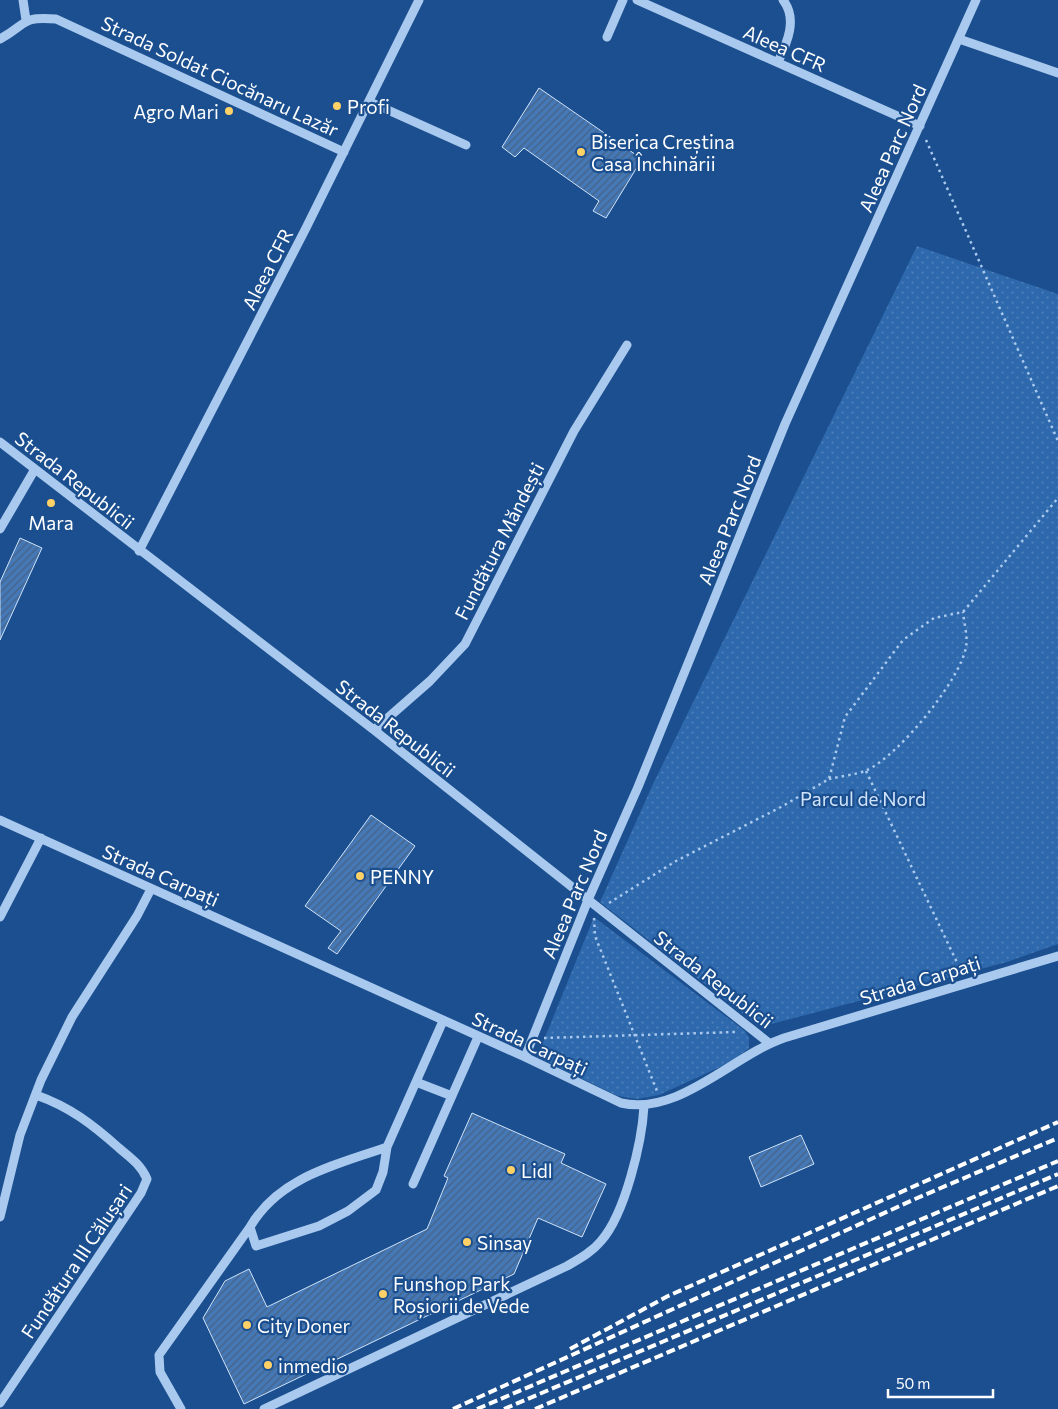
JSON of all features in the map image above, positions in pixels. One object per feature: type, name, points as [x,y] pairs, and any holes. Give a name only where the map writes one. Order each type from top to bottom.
[{"type":"street","points":[[0,39],[26,20],[23,0]]},
{"type":"street","name":"Aleea CFR","points":[[139,550],[370,102],[419,0]]},
{"type":"street","points":[[607,36],[623,0]]},
{"type":"street","name":"Aleea CFR","points":[[637,0],[920,126]]},
{"type":"street","points":[[778,62],[787,43],[792,25],[783,0]]},
{"type":"street","name":"Aleea Parc Nord","points":[[525,1057],[588,900],[638,787],[785,424],[976,0]]},
{"type":"street","name":"Strada Soldat Ciocănaru Lazăr","points":[[26,20],[56,19],[70,24],[344,152]]},
{"type":"street","points":[[958,39],[1058,73]]},
{"type":"street","points":[[370,102],[466,146]]},
{"type":"street","name":"Fundătura Măndești","points":[[374,730],[430,681],[465,644],[574,431],[627,345]]},
{"type":"street","name":"Strada Republicii","points":[[0,442],[374,730],[769,1043]]},
{"type":"street","points":[[1,526],[35,469]]},
{"type":"street","name":"Strada Carpați","points":[[0,820],[525,1057],[621,1103],[644,1106],[661,1101],[733,1067],[769,1043],[1058,956]]},
{"type":"street","points":[[0,917],[41,838]]},
{"type":"street","points":[[0,1217],[20,1136],[36,1095],[72,1017],[137,916],[151,888]]},
{"type":"street","points":[[250,1227],[256,1246],[319,1226],[348,1211],[376,1190],[384,1172],[387,1147],[443,1021]]},
{"type":"street","points":[[413,1184],[478,1037]]},
{"type":"street","points":[[416,1082],[452,1096]]},
{"type":"street","name":"Fundătura III Călușari","points":[[0,1403],[142,1193],[147,1179],[142,1168],[88,1120],[57,1102],[36,1095]]},
{"type":"street","points":[[264,1409],[567,1266],[588,1253],[602,1240],[612,1223],[631,1175],[643,1125],[644,1106]]},
{"type":"street","points":[[181,1409],[160,1372],[159,1355],[250,1227],[277,1193],[295,1182],[387,1147]]},
{"type":"path","points":[[920,126],[1058,441]]},
{"type":"path","points":[[830,779],[845,717],[903,640],[934,618],[963,612],[1058,498]]},
{"type":"path","points":[[661,1101],[595,936],[594,916],[599,909],[676,861],[781,807],[830,779],[866,771],[888,756],[923,721],[950,683],[966,647],[963,612]]},
{"type":"path","points":[[866,771],[967,983]]},
{"type":"path","points":[[533,1038],[755,1031]]},
{"type":"green space","name":"Parcul de Nord","points":[[917,246],[1058,294],[1058,944],[1007,962],[760,1027],[600,902],[653,784]]},
{"type":"green space","points":[[594,917],[745,1031],[749,1038],[749,1048],[731,1062],[659,1095],[637,1099],[618,1096],[537,1057]]},
{"type":"building","name":"Biserica Creștina Casa Închinării","points":[[539,88],[642,159],[606,218],[593,211],[599,201],[524,148],[515,157],[502,147]]},
{"type":"building","points":[[20,538],[42,548],[0,640],[0,582]]},
{"type":"building","name":"PENNY","points":[[371,815],[415,846],[337,954],[328,948],[341,931],[305,906]]},
{"type":"building","name":"Funshop Park Roșiorii de Vede","points":[[472,1113],[565,1154],[561,1163],[606,1184],[582,1237],[538,1218],[514,1274],[244,1404],[203,1318],[225,1281],[249,1269],[267,1307],[427,1229],[448,1178],[444,1176]]},
{"type":"building","points":[[801,1135],[814,1164],[761,1187],[749,1157]]},
{"type":"railway","points":[[570,1349],[668,1296],[1058,1122]]},
{"type":"railway","points":[[453,1409],[915,1199],[1058,1138]]},
{"type":"railway","points":[[477,1409],[1058,1161]]},
{"type":"railway","points":[[504,1409],[1058,1174]]},
{"type":"railway","points":[[535,1409],[1058,1186]]},
{"type":"place","name":"Profi","points":[[337,106]]},
{"type":"place","name":"Agro Mari","points":[[229,111]]},
{"type":"place","name":"Biserica Creștina Casa Închinării","points":[[581,152]]},
{"type":"place","name":"Mara","points":[[51,503]]},
{"type":"place","name":"PENNY","points":[[360,876]]},
{"type":"place","name":"Lidl","points":[[511,1170]]},
{"type":"place","name":"Sinsay","points":[[467,1242]]},
{"type":"place","name":"Funshop Park Roșiorii de Vede","points":[[383,1294]]},
{"type":"place","name":"City Doner","points":[[247,1325]]},
{"type":"place","name":"inmedio","points":[[268,1365]]}]
